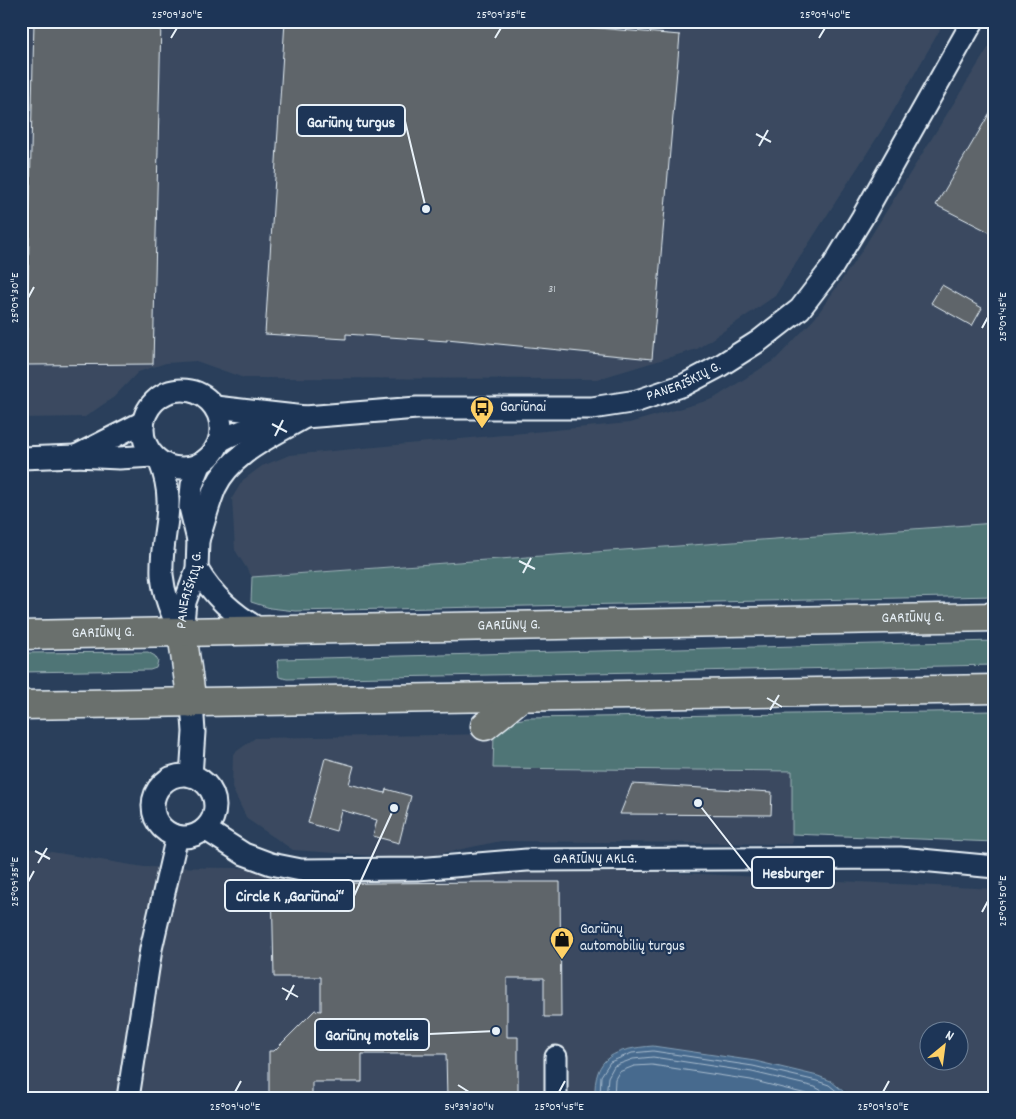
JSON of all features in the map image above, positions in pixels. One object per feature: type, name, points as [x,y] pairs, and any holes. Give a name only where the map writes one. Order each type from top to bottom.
[{"type":"highway","name":"GARIŪNŲ G.","points":[[21,635],[995,617]]},
{"type":"highway","points":[[182,632],[192,703]]},
{"type":"highway","points":[[21,705],[995,689]]},
{"type":"highway","points":[[485,726],[521,697]]},
{"type":"street","name":"PANERIŠKIŲ G.","points":[[182,632],[166,599],[162,574],[169,493],[156,459],[146,444],[144,422],[148,410],[164,394],[186,390],[197,393],[215,407],[305,417],[417,408],[592,408],[637,401],[684,385],[718,368],[759,342],[800,309],[833,266],[862,218],[973,21]]},
{"type":"street","points":[[215,407],[222,430],[220,441]]},
{"type":"street","points":[[220,441],[234,433],[252,427],[305,417]]},
{"type":"street","points":[[198,540],[215,488],[226,471],[240,456],[305,417]]},
{"type":"street","points":[[76,456],[144,422]]},
{"type":"street","name":"PANERIŠKIŲ G.","points":[[182,632],[185,602],[197,569],[198,540],[190,507],[192,485],[200,465],[216,451],[220,441]]},
{"type":"street","points":[[21,458],[76,456],[99,459],[156,459],[172,468],[186,469],[200,465]]},
{"type":"street","points":[[197,569],[207,586],[221,602],[239,617],[261,630]]},
{"type":"street","points":[[191,776],[194,732],[192,703]]},
{"type":"street","points":[[191,776],[207,785],[215,801],[212,820],[206,829],[197,834],[177,836],[160,826],[155,817],[154,797],[158,789],[172,778],[191,776]]},
{"type":"street","name":"GARIŪNŲ AKLG.","points":[[206,829],[244,854],[271,864],[301,870],[417,869],[527,860],[900,858],[995,867]]},
{"type":"street","points":[[128,1098],[151,950],[177,836]]},
{"type":"street","points":[[556,1057],[556,1098]]},
{"type":"shaded area","points":[[21,21],[945,21],[887,122],[775,296],[697,349],[598,379],[244,378],[196,361],[166,363],[138,372],[114,397],[85,417],[21,418]]},
{"type":"shaded area","points":[[995,37],[995,523],[252,577],[235,550],[232,498],[243,480],[262,466],[290,455],[629,423],[713,399],[776,359],[815,318],[859,255]]},
{"type":"shaded area","points":[[494,734],[493,768],[792,771],[792,844],[501,841],[414,859],[293,850],[247,819],[232,788],[233,754],[255,738]]},
{"type":"shaded area","name":"Gariūnų automobilių turgus","points":[[21,847],[144,867],[663,872],[995,889],[995,1098],[851,1098],[847,1092],[818,1076],[755,1061],[653,1046],[595,1092],[595,1098],[21,1098]]},
{"type":"green space","points":[[995,523],[995,596],[295,611],[270,608],[251,602],[252,577]]},
{"type":"green space","points":[[995,641],[995,665],[287,679],[279,677],[277,661],[281,659]]},
{"type":"green space","points":[[148,652],[155,656],[158,661],[156,668],[150,670],[21,672],[21,653]]},
{"type":"green space","points":[[995,711],[995,842],[792,834],[792,771],[493,768],[494,734],[512,721],[527,718]]},
{"type":"water","points":[[653,1046],[755,1061],[818,1076],[831,1081],[851,1098],[595,1098],[595,1084],[598,1072],[609,1057],[628,1049]]},
{"type":"building","points":[[34,21],[161,21],[153,364],[26,365]]},
{"type":"building","points":[[285,21],[515,21],[680,35],[652,359],[447,339],[447,341],[346,334],[346,339],[265,334]]},
{"type":"building","points":[[995,104],[995,235],[936,205]]},
{"type":"building","points":[[942,285],[982,308],[972,326],[931,303]]},
{"type":"building","points":[[325,758],[354,766],[349,784],[385,793],[386,789],[411,796],[399,843],[373,836],[377,820],[341,810],[336,831],[308,823]]},
{"type":"building","points":[[632,784],[772,792],[771,815],[620,814]]},
{"type":"building","points":[[560,882],[561,1017],[544,1017],[544,978],[507,978],[507,1037],[518,1037],[518,1098],[447,1098],[446,1054],[362,1054],[362,1082],[312,1082],[312,1098],[269,1098],[269,1051],[274,1051],[315,1010],[321,1011],[321,977],[274,977],[272,884]]},
{"type":"place","name":"Gariūnų turgus","points":[[426,209]]},
{"type":"place","name":"Gariūnai","points":[[482,429]]},
{"type":"place","name":"Hesburger","points":[[698,803]]},
{"type":"place","name":"Circle K „Gariūnai“","points":[[394,808]]},
{"type":"place","name":"Gariūnų automobilių turgus","points":[[562,960]]},
{"type":"place","name":"Gariūnų motelis","points":[[496,1031]]}]
